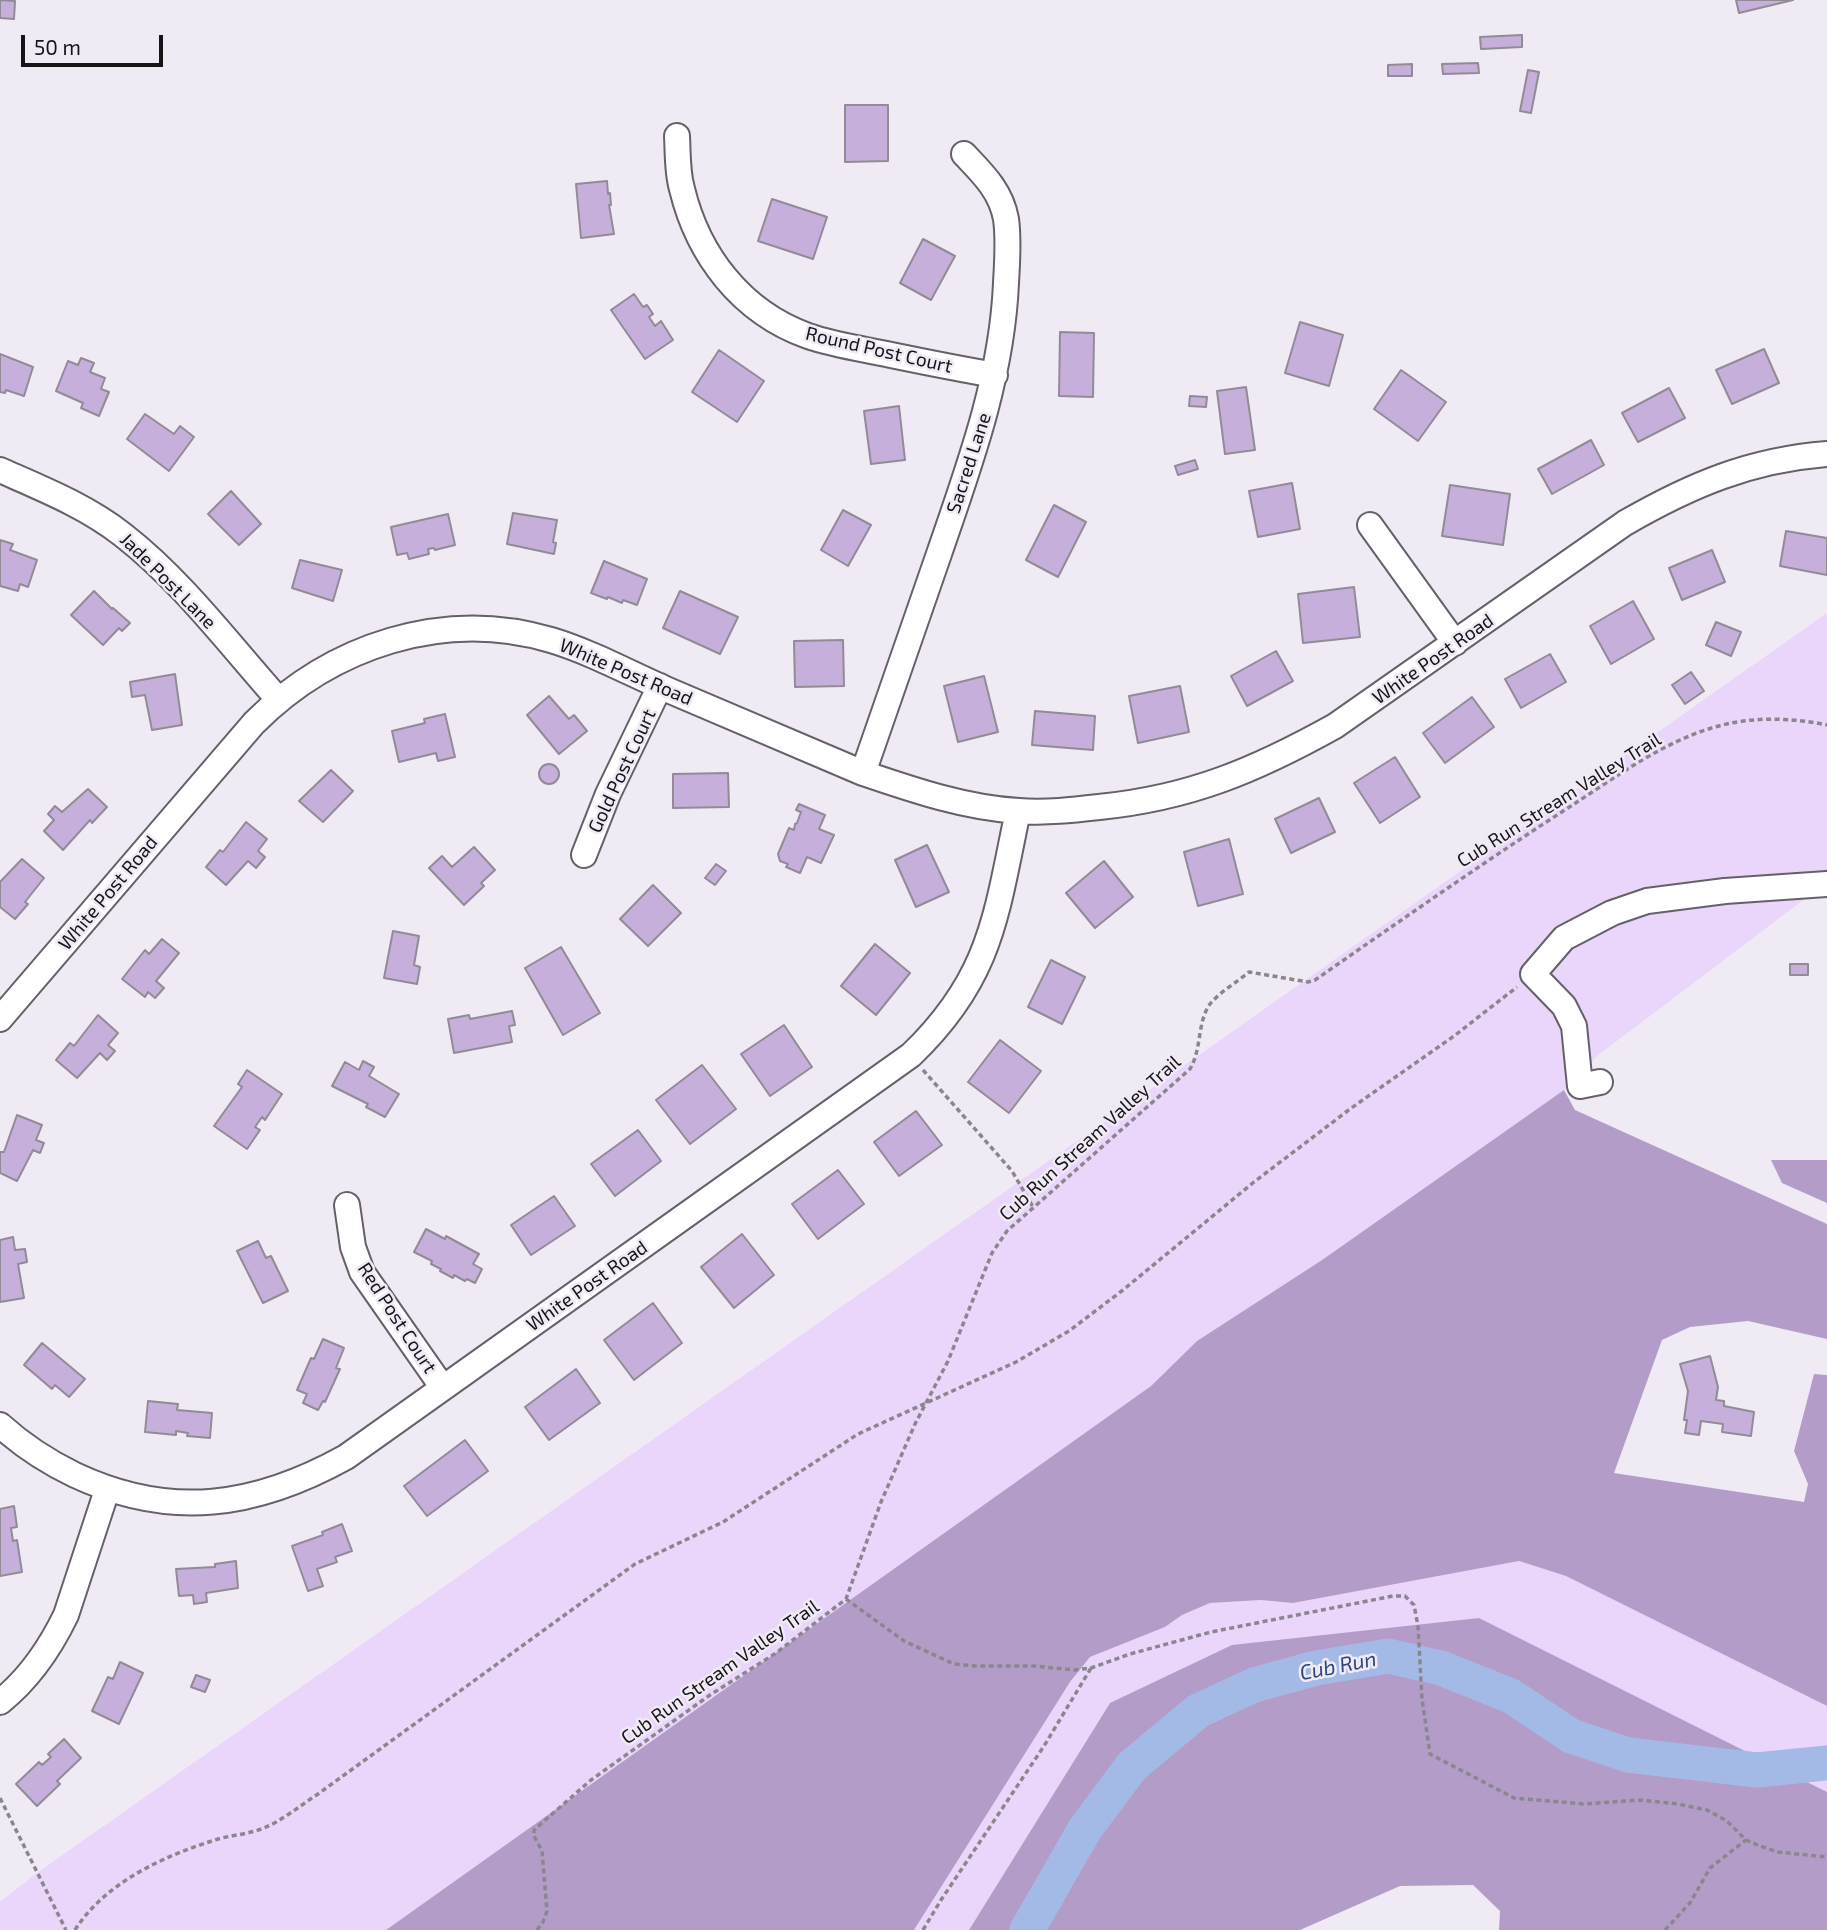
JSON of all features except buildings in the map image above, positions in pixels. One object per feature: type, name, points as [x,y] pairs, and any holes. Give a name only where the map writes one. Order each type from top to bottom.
[{"type":"street","name":"Round Post Court","points":[[677,136],[681,187],[696,233],[722,275],[756,308],[773,319],[818,339],[995,375]]},
{"type":"street","name":"Sacred Lane","points":[[863,773],[969,468],[995,375],[1005,314],[1006,219],[998,193],[964,154]]},
{"type":"street","name":"White Post Road","points":[[0,1020],[209,775],[278,699],[309,677],[370,646],[412,634],[456,629],[503,631],[550,640],[582,651],[863,773],[946,798],[1018,811],[1063,811],[1134,804],[1228,779],[1284,754],[1335,726],[1625,523],[1669,498],[1713,478],[1755,465],[1827,454]]},
{"type":"street","name":"Jade Post Lane","points":[[0,470],[71,502],[123,535],[170,578],[278,699]]},
{"type":"street","points":[[1370,524],[1455,643]]},
{"type":"street","name":"Gold Post Court","points":[[584,855],[608,794],[660,687]]},
{"type":"street","name":"White Post Road","points":[[0,1425],[22,1444],[61,1469],[107,1490],[141,1499],[189,1503],[233,1500],[276,1490],[314,1475],[346,1457],[911,1055],[954,1007],[974,976],[985,951],[993,928],[1018,811]]},
{"type":"street","points":[[1600,1082],[1580,1086],[1574,1026],[1564,1006],[1533,974],[1564,938],[1612,913],[1647,901],[1725,891],[1827,884]]},
{"type":"street","name":"Red Post Court","points":[[347,1205],[353,1247],[362,1272],[443,1388]]},
{"type":"street","points":[[0,1702],[25,1679],[58,1631],[66,1615],[107,1490]]},
{"type":"path","name":"Cub Run Stream Valley Trail","points":[[537,1930],[547,1911],[542,1851],[534,1836],[534,1830],[591,1780],[710,1695],[776,1653],[846,1599],[881,1502],[915,1424],[929,1401],[992,1254],[1007,1231],[1190,1069],[1196,1058],[1211,1004],[1249,972],[1308,982],[1315,980],[1502,850],[1643,759],[1688,737],[1737,722],[1785,719],[1827,726]]},
{"type":"path","points":[[75,1930],[92,1906],[134,1875],[173,1855],[213,1840],[264,1828],[318,1794],[635,1564],[723,1522],[858,1434],[1016,1362],[1069,1331],[1265,1174],[1350,1109],[1454,1036],[1533,974]]},
{"type":"path","points":[[911,1055],[1012,1171],[1033,1207]]},
{"type":"path","points":[[846,1599],[904,1641],[954,1664],[1074,1670],[1091,1668],[1130,1654],[1211,1632],[1305,1612],[1405,1596],[1414,1605],[1418,1626],[1422,1699],[1430,1754],[1514,1798],[1584,1804],[1640,1800],[1678,1804],[1707,1810],[1727,1821],[1746,1840],[1778,1852],[1827,1857]]},
{"type":"path","points":[[923,1930],[1044,1746],[1091,1668]]},
{"type":"path","points":[[0,1798],[66,1930]]},
{"type":"path","points":[[1665,1930],[1690,1903],[1710,1868],[1746,1840]]},
{"type":"shaded area","points":[[1827,613],[1827,882],[1597,1056],[1564,1090],[1322,1260],[1197,1341],[1151,1386],[386,1930],[0,1930],[0,1902],[37,1873]]},
{"type":"shaded area","points":[[1564,1090],[1575,1110],[1827,1224],[1827,1339],[1748,1321],[1690,1327],[1662,1340],[1614,1473],[1804,1502],[1808,1484],[1794,1451],[1814,1374],[1827,1375],[1827,1706],[1566,1576],[1519,1561],[1293,1603],[1261,1600],[1210,1603],[1182,1615],[1165,1627],[1090,1657],[1070,1682],[914,1930],[386,1930],[1151,1386],[1197,1341],[1322,1260]]},
{"type":"shaded area","points":[[1771,1160],[1827,1160],[1827,1203],[1782,1183]]},
{"type":"shaded area","points":[[1519,1561],[1566,1576],[1827,1706],[1827,1792],[1479,1618],[1110,1703],[969,1930],[914,1930],[1070,1682],[1090,1657],[1165,1627],[1182,1615],[1210,1603],[1261,1600],[1293,1603]]},
{"type":"shaded area","points":[[1479,1618],[1827,1792],[1827,1930],[1499,1930],[1500,1911],[1473,1885],[1400,1886],[1300,1930],[969,1930],[1110,1703],[1232,1645]]},
{"type":"waterway","name":"Cub Run","points":[[1027,1930],[1085,1829],[1132,1766],[1198,1711],[1254,1685],[1316,1668],[1388,1656],[1441,1668],[1511,1696],[1571,1736],[1628,1755],[1757,1770],[1827,1763]]}]
